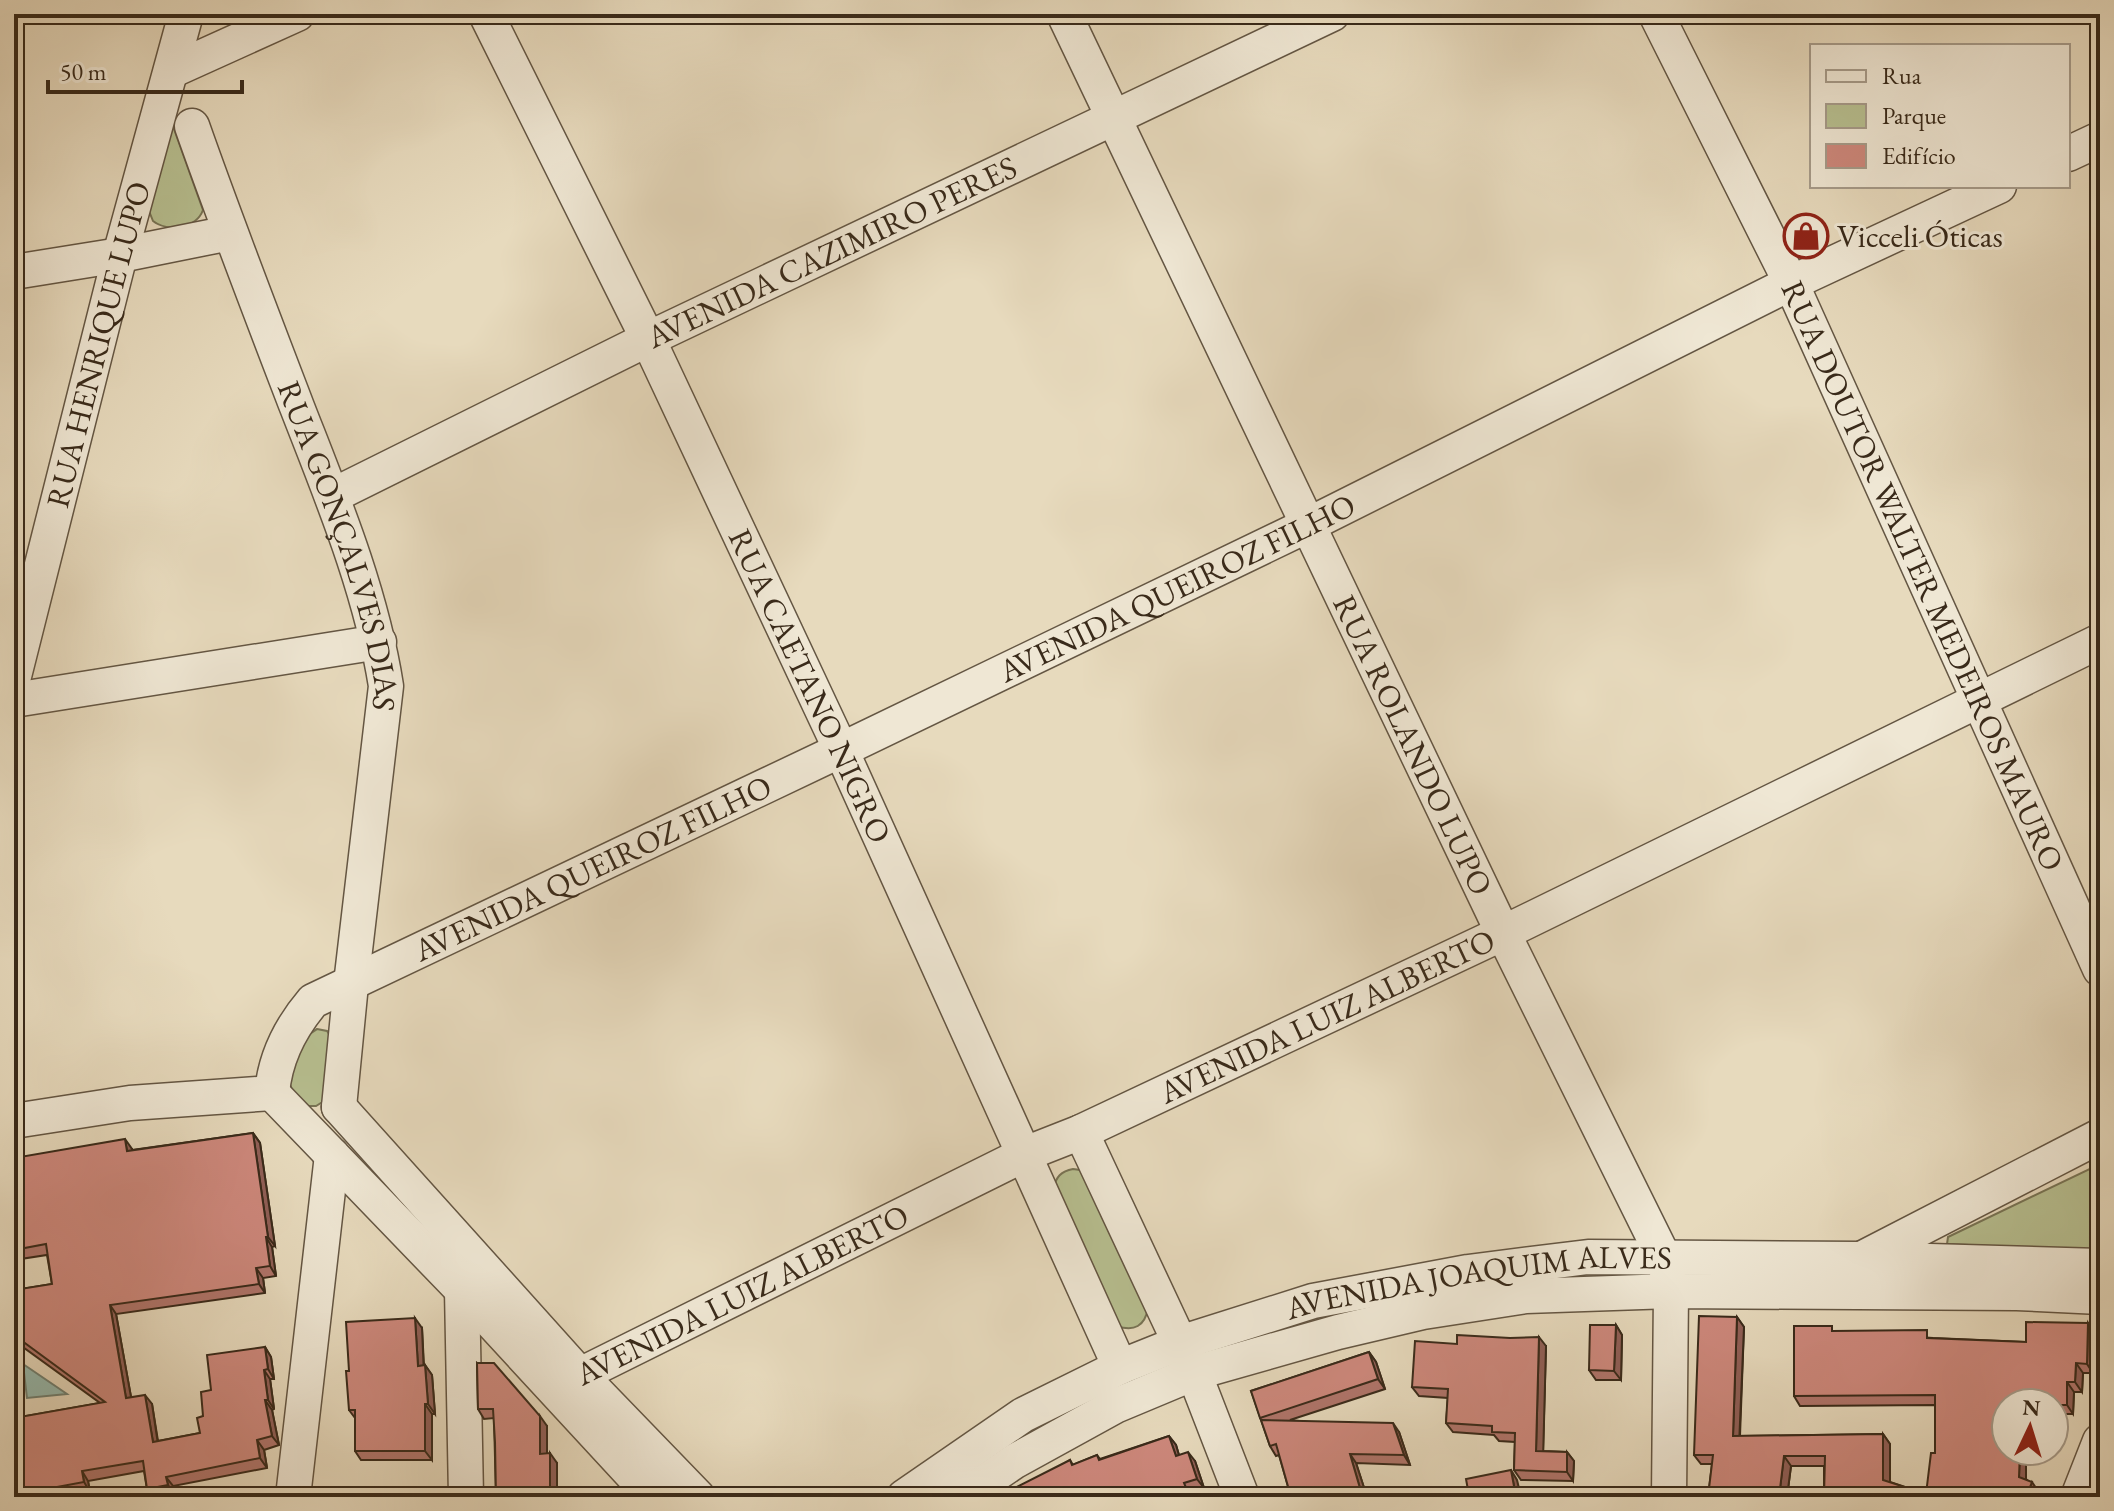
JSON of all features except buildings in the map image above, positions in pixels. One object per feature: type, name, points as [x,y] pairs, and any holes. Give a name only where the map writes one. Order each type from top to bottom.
[{"type":"street","name":"RUA HENRIQUE LUPO","points":[[14,676],[120,255],[186,14]]},
{"type":"street","points":[[171,71],[297,14]]},
{"type":"street","name":"RUA CAETANO NIGRO","points":[[486,14],[648,339],[841,750],[1120,1367]]},
{"type":"street","name":"RUA ROLANDO LUPO","points":[[1064,14],[1503,933],[1664,1258],[1671,1291],[1669,1497]]},
{"type":"street","name":"AVENIDA CAZIMIRO PERES","points":[[332,496],[648,339],[1332,14]]},
{"type":"street","name":"RUA DOUTOR WALTER MEDEIROS MAURO","points":[[1656,14],[1791,283],[2100,969]]},
{"type":"street","name":"RUA GONÇALVES DIAS","points":[[192,126],[332,496],[379,642],[386,686],[339,1107]]},
{"type":"street","points":[[2070,153],[2100,139]]},
{"type":"street","name":"AVENIDA QUEIROZ FILHO","points":[[351,984],[1308,525],[1791,283],[1995,188]]},
{"type":"street","points":[[14,272],[230,233]]},
{"type":"street","name":"AVENIDA LUIZ ALBERTO","points":[[567,1382],[1025,1154],[1081,1132],[1503,933],[2100,641]]},
{"type":"street","points":[[14,700],[379,642]]},
{"type":"street","points":[[272,1093],[283,1046],[299,1018],[313,1001],[351,984]]},
{"type":"street","points":[[14,1121],[130,1103],[272,1093],[462,1290],[698,1497]]},
{"type":"street","points":[[305,1126],[324,1121],[339,1107],[477,1258],[653,1497]]},
{"type":"street","points":[[1081,1132],[1187,1358],[1242,1497]]},
{"type":"street","points":[[1861,1259],[2100,1136]]},
{"type":"street","points":[[293,1497],[332,1155]]},
{"type":"street","name":"AVENIDA JOAQUIM ALVES","points":[[962,1497],[1015,1461],[1115,1406],[1187,1358],[1313,1301],[1468,1272],[1588,1257],[1861,1259],[2100,1266]]},
{"type":"street","points":[[466,1497],[462,1290],[477,1258]]},
{"type":"street","name":"AVENIDA JOAQUIM ALVES","points":[[904,1497],[1023,1415],[1120,1367],[1338,1332],[1423,1312],[1526,1296],[1671,1291],[2001,1293],[2100,1297]]},
{"type":"street","points":[[2078,1497],[2100,1441]]},
{"type":"green space","points":[[172,128],[203,210],[194,221],[181,227],[166,227],[153,221],[149,211]]},
{"type":"green space","points":[[317,1029],[327,1031],[333,1040],[324,1101],[316,1106],[307,1106],[291,1088],[290,1070],[300,1045]]},
{"type":"green space","points":[[2100,1164],[2100,1251],[1947,1244],[1948,1237]]},
{"type":"green space","points":[[1073,1169],[1080,1170],[1148,1308],[1141,1323],[1133,1328],[1117,1326],[1053,1189],[1060,1175]]},
{"type":"water","points":[[23,1364],[67,1394],[27,1398]]},
{"type":"place","name":"Vicceli Óticas","points":[[1806,236]]}]
